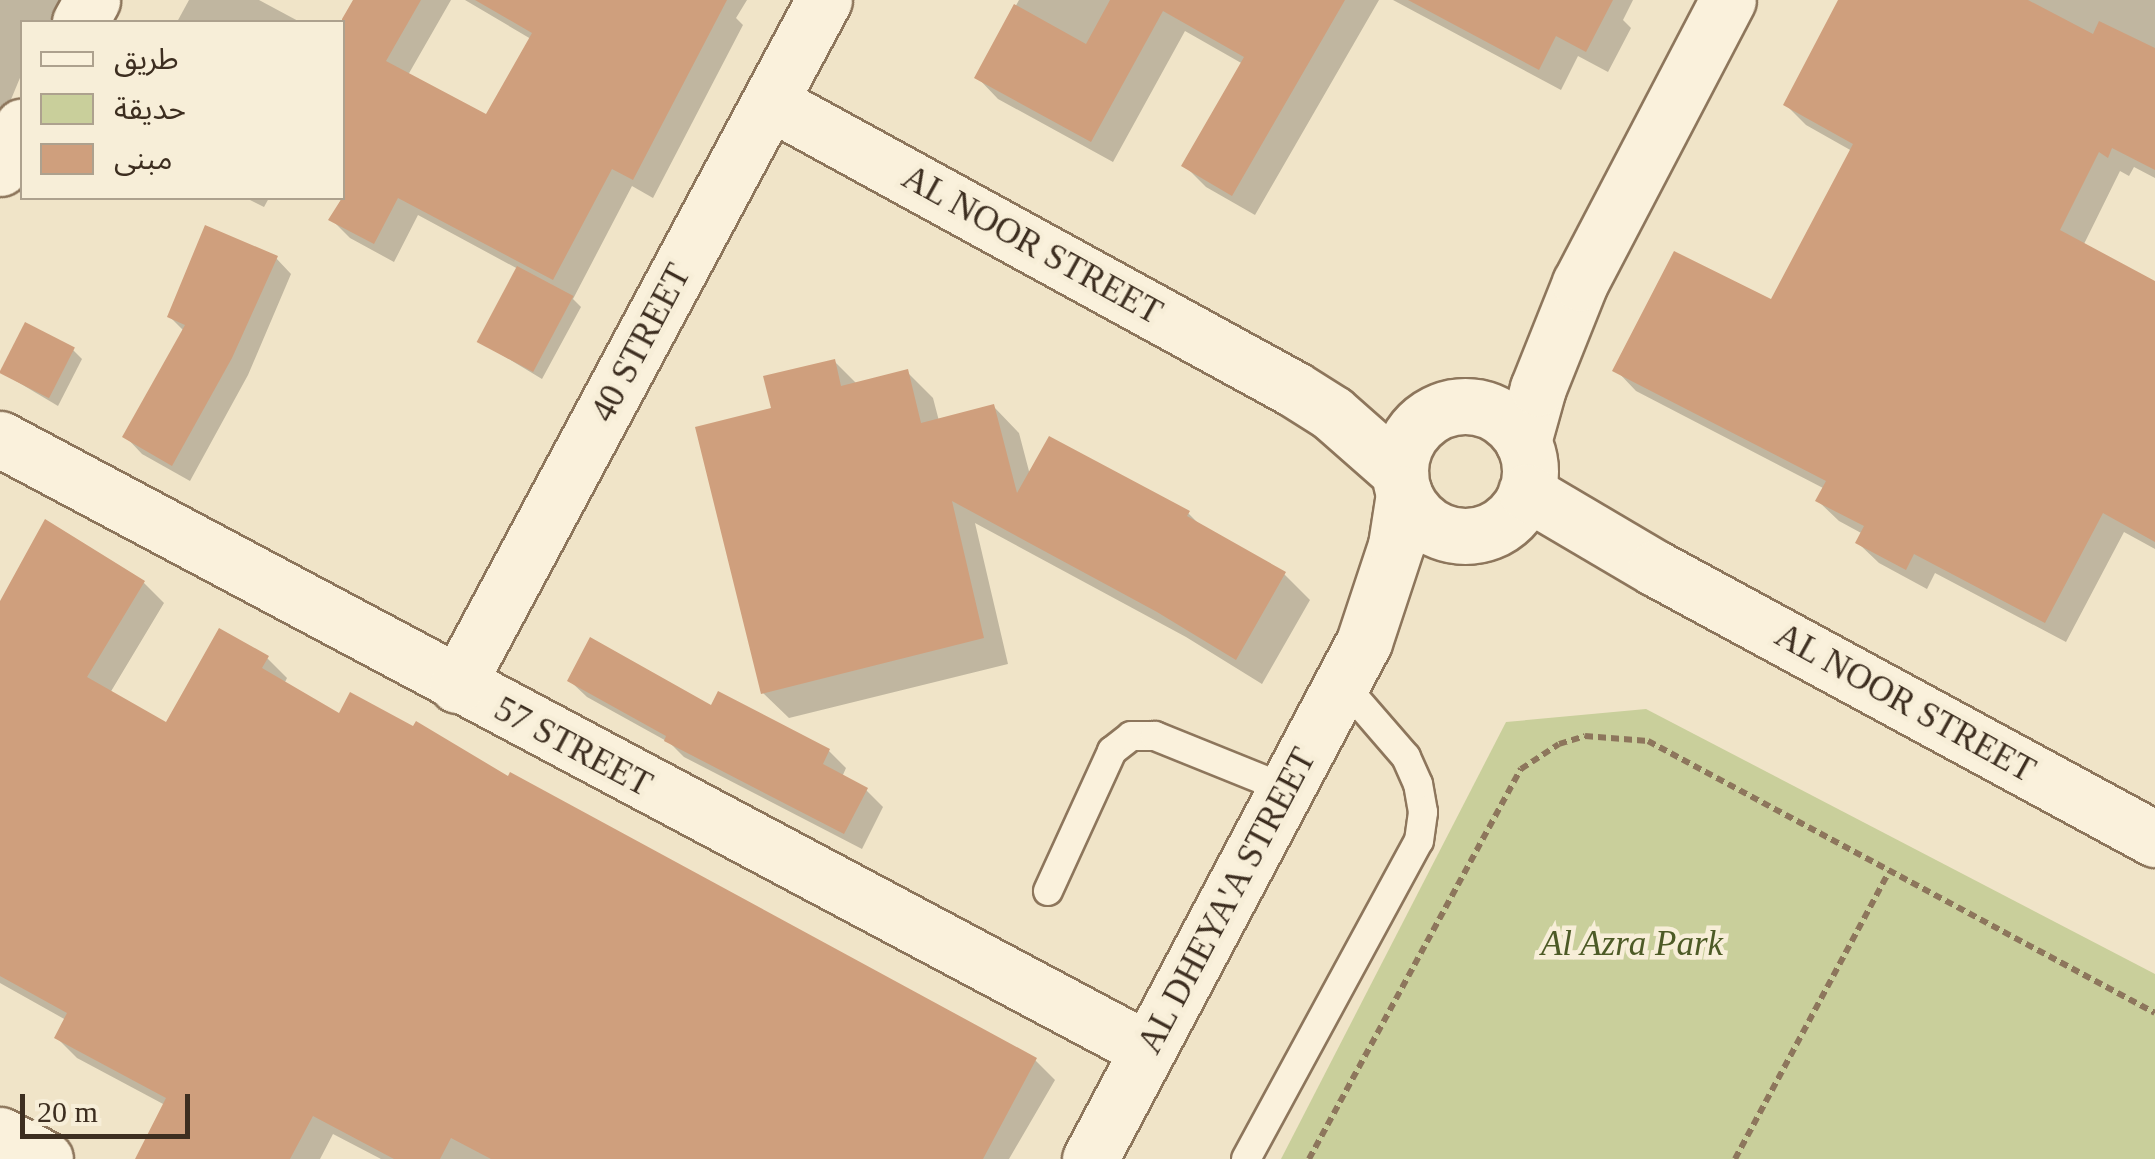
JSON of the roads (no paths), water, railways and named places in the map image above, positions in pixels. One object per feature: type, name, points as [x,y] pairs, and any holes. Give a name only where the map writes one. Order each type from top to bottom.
[{"type":"street","name":"40 STREET","points":[[457,686],[824,0]]},
{"type":"street","points":[[1506,499],[1512,427],[1481,408],[1440,411],[1422,421],[1410,436],[1402,483],[1416,514],[1433,528],[1454,536],[1506,499],[1551,352],[1580,283],[1728,0]]},
{"type":"street","name":"AL NOOR STREET","points":[[770,102],[1294,389],[1332,413],[1402,483]]},
{"type":"street","points":[[0,168],[20,130]]},
{"type":"street","points":[[1481,408],[1580,283]]},
{"type":"street","name":"AL NOOR STREET","points":[[1294,389],[1422,421]]},
{"type":"street","name":"57 STREET","points":[[0,439],[457,686],[1148,1050]]},
{"type":"street","name":"AL DHEYA'A STREET","points":[[1090,1159],[1353,663],[1396,546],[1402,483]]},
{"type":"street","name":"AL NOOR STREET","points":[[1506,499],[1655,568],[2155,839]]},
{"type":"street","name":"AL DHEYA'A STREET","points":[[1353,663],[1434,564],[1506,499]]},
{"type":"street","points":[[0,1135],[45,1159]]},
{"type":"lane","points":[[1246,1159],[1418,841],[1423,812],[1418,784],[1353,663]]},
{"type":"lane","points":[[1048,891],[1112,751],[1131,736],[1155,736],[1286,788]]},
{"type":"park label","name":"Al Azra Park","points":[[1632,944]]}]
